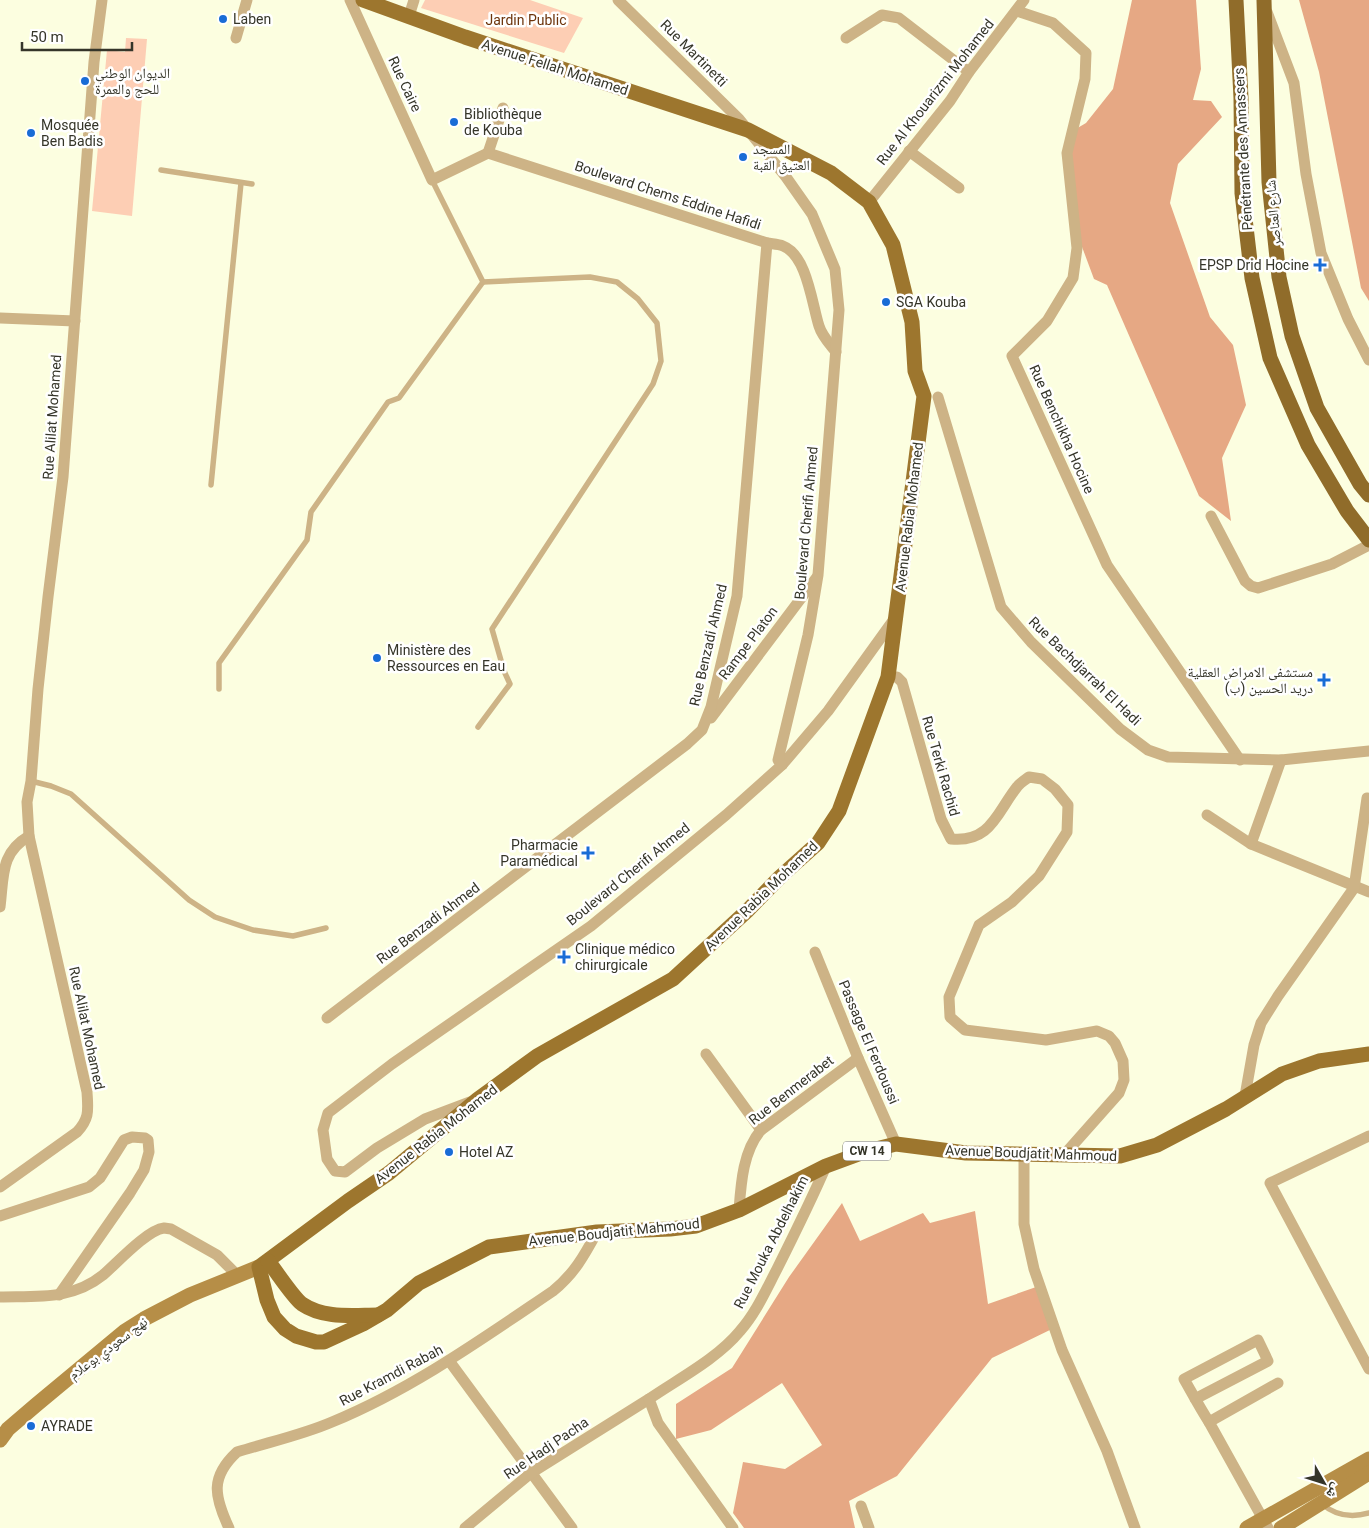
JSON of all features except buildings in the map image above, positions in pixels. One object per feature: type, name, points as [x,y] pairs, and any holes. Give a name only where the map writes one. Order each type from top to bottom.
[{"type":"highway","name":"Pénétrante des Annassers","points":[[1236,0],[1241,98],[1242,193],[1252,278],[1270,358],[1308,445],[1347,511],[1369,540]]},
{"type":"highway","name":"شارع العناصر","points":[[1265,3],[1269,182],[1279,277],[1292,336],[1317,408],[1360,484],[1369,495]]},
{"type":"main road","name":"Avenue Fellah Mohamed","points":[[363,0],[465,37],[748,130]]},
{"type":"main road","name":"Avenue Rabia Mohamed","points":[[264,1264],[389,1173],[478,1099],[538,1056],[673,979],[818,843],[839,812],[888,677],[924,396],[915,371],[912,322],[893,245],[869,202],[831,173],[748,130]]},
{"type":"main road","name":"Avenue Boudjatit Mahmoud","points":[[378,1315],[419,1283],[489,1247],[597,1232],[670,1229],[718,1219],[826,1166],[864,1152],[896,1144],[966,1153],[1120,1156],[1157,1146],[1226,1109],[1282,1074],[1319,1061],[1369,1054]]},
{"type":"main road","points":[[281,1250],[291,1290]]},
{"type":"main road","points":[[264,1264],[267,1300],[274,1317],[285,1329],[296,1336],[316,1342],[324,1342],[349,1332],[378,1315]]},
{"type":"main road","points":[[264,1264],[291,1290],[301,1303],[325,1314],[378,1315]]},
{"type":"main road","name":"نهج سعودي بوعلام","points":[[3,1434],[125,1331],[190,1295],[264,1264]]},
{"type":"main road","points":[[1247,1528],[1265,1524],[1369,1459]]},
{"type":"main road","points":[[1281,1528],[1320,1502],[1369,1474]]},
{"type":"street","name":"Rue Alilat Mohamed","points":[[0,1187],[77,1132],[88,1114],[87,1092],[29,836],[27,802],[31,781],[38,689],[63,477],[94,62],[102,0]]},
{"type":"street","points":[[236,38],[247,0]]},
{"type":"street","name":"Rue Caire","points":[[350,0],[432,180]]},
{"type":"street","points":[[409,16],[414,0]]},
{"type":"street","name":"Rue Martinetti","points":[[618,0],[739,119],[786,177],[812,214],[835,269],[839,310],[836,352]]},
{"type":"street","name":"Rue Al Khouarizmi Mohamed","points":[[869,202],[950,101],[968,72],[1024,0]]},
{"type":"street","points":[[1265,3],[1294,83],[1306,174],[1321,253],[1348,319],[1369,360]]},
{"type":"street","name":"Rue Benchikha Hocine","points":[[1017,10],[1053,23],[1086,54],[1085,79],[1067,153],[1077,248],[1073,278],[1047,321],[1012,356],[1107,565],[1240,760]]},
{"type":"street","points":[[846,38],[882,15],[898,18],[968,72]]},
{"type":"street","points":[[432,180],[488,153],[503,108]]},
{"type":"street","points":[[909,151],[959,188]]},
{"type":"street","name":"Boulevard Chems Eddine Hafidi","points":[[488,153],[767,243],[782,245],[792,251],[799,262],[809,285],[819,326],[824,337],[836,352]]},
{"type":"street","name":"Rue Benzadi Ahmed","points":[[327,1018],[672,756],[702,730],[712,707],[737,596],[767,243]]},
{"type":"street","points":[[0,318],[74,321]]},
{"type":"street","name":"Boulevard Cherifi Ahmed","points":[[478,1099],[425,1119],[377,1148],[345,1172],[335,1171],[327,1159],[324,1130],[328,1113],[392,1064],[592,926],[726,815],[782,765],[778,760],[808,635],[818,575],[836,352]]},
{"type":"street","name":"Rue Bachdjarrah El Hadi","points":[[938,398],[1001,607],[1031,642],[1120,729],[1148,750],[1168,757],[1281,760],[1369,751]]},
{"type":"street","points":[[1211,516],[1246,581],[1251,586],[1258,588],[1332,564],[1369,546]]},
{"type":"street","name":"Rampe Platon","points":[[702,730],[818,575]]},
{"type":"street","points":[[782,765],[828,711],[897,614]]},
{"type":"street","name":"Rue Terki Rachid","points":[[888,677],[897,677],[902,682],[940,819],[951,839],[964,840],[987,830],[997,819],[1017,785],[1028,776],[1042,779],[1055,789],[1068,805],[1067,832],[1039,876],[1012,902],[978,925],[948,997],[950,1017],[965,1030],[1046,1040],[1097,1031],[1109,1036],[1115,1043],[1124,1061],[1124,1080],[1119,1093],[1064,1155]]},
{"type":"street","points":[[1251,844],[1281,760]]},
{"type":"street","points":[[1245,1096],[1254,1045],[1261,1024],[1278,996],[1354,888],[1367,798]]},
{"type":"street","points":[[1207,815],[1251,844],[1354,888],[1369,892]]},
{"type":"street","points":[[0,907],[8,856],[17,843],[29,836]]},
{"type":"street","name":"Passage El Ferdoussi","points":[[816,952],[858,1058],[896,1144]]},
{"type":"street","points":[[706,1054],[761,1130]]},
{"type":"street","name":"Rue Benmerabet","points":[[739,1210],[742,1179],[753,1139],[761,1130],[858,1058]]},
{"type":"street","points":[[1369,1136],[1270,1183],[1369,1369]]},
{"type":"street","points":[[0,1216],[89,1187],[100,1178],[124,1140],[132,1137],[148,1140],[149,1152],[144,1170],[58,1296]]},
{"type":"street","points":[[1024,1155],[1024,1224],[1034,1269],[1062,1350],[1107,1451],[1135,1528]]},
{"type":"street","name":"Rue Mouka Abdelhakim","points":[[648,1399],[717,1352],[744,1326],[753,1314],[775,1273],[806,1212],[826,1166]]},
{"type":"street","points":[[0,1297],[58,1296],[75,1291],[101,1276],[146,1236],[164,1228],[217,1255],[238,1276]]},
{"type":"street","name":"Rue Kramdi Rabah","points":[[228,1528],[219,1506],[217,1488],[220,1474],[226,1462],[238,1452],[331,1423],[450,1362],[553,1291],[567,1279],[578,1266],[597,1232]]},
{"type":"street","points":[[1195,1399],[1268,1361],[1258,1340],[1184,1379],[1195,1399],[1265,1524]]},
{"type":"street","points":[[450,1362],[572,1528]]},
{"type":"street","points":[[1208,1422],[1278,1383]]},
{"type":"street","points":[[648,1399],[658,1424],[733,1528]]},
{"type":"street","name":"Rue Hadj Pacha","points":[[466,1528],[531,1473],[648,1399]]},
{"type":"street","points":[[861,1506],[869,1528]]},
{"type":"lane","points":[[161,170],[252,184]]},
{"type":"lane","points":[[432,180],[483,282]]},
{"type":"lane","points":[[211,485],[241,183]]},
{"type":"lane","points":[[478,727],[510,684],[492,629],[653,384],[661,361],[657,323],[638,299],[617,282],[590,277],[483,282]]},
{"type":"lane","points":[[219,689],[219,663],[307,540],[311,512],[388,402],[399,398],[483,282]]},
{"type":"lane","points":[[31,781],[71,794],[189,900],[214,916],[253,930],[293,936],[326,928]]},
{"type":"lane","points":[[1320,1502],[1343,1515],[1354,1517],[1369,1513]]},
{"type":"green space","name":"Jardin Public","points":[[425,0],[530,0],[583,18],[564,53],[421,8]]},
{"type":"green space","points":[[126,38],[147,39],[132,216],[92,211],[107,50],[125,52]]},
{"type":"shaded area","points":[[1132,0],[1196,0],[1201,69],[1193,100],[1211,101],[1222,117],[1178,164],[1170,203],[1210,317],[1233,345],[1246,405],[1222,458],[1231,521],[1199,496],[1107,285],[1094,279],[1072,220],[1069,133],[1086,123],[1113,89]]},
{"type":"shaded area","points":[[1299,0],[1369,0],[1369,301],[1361,288],[1319,72]]},
{"type":"shaded area","points":[[842,1203],[860,1241],[923,1213],[930,1223],[975,1211],[988,1304],[1039,1286],[1054,1328],[992,1358],[897,1476],[849,1501],[855,1528],[744,1528],[733,1513],[743,1462],[785,1469],[822,1445],[782,1383],[711,1430],[676,1439],[676,1404],[732,1368],[789,1277]]},
{"type":"place","name":"Laben","points":[[223,19]]},
{"type":"place","name":"الديوان الوطني للحج والعمرة","points":[[85,81]]},
{"type":"place","name":"Bibliothèque de Kouba","points":[[454,122]]},
{"type":"place","name":"Mosquée Ben Badis","points":[[31,133]]},
{"type":"place","name":"المسجد العتيق القبة","points":[[743,157]]},
{"type":"place","name":"EPSP Drid Hocine","points":[[1320,265]]},
{"type":"place","name":"SGA Kouba","points":[[886,302]]},
{"type":"place","name":"Ministère des Ressources en Eau","points":[[377,658]]},
{"type":"place","name":"مستشفى الامراض العقلية دريد الحسين (ب)","points":[[1324,680]]},
{"type":"place","name":"Pharmacie Paramédical","points":[[588,853]]},
{"type":"place","name":"Clinique médico chirurgicale","points":[[564,957]]},
{"type":"place","name":"Hotel AZ","points":[[449,1152]]},
{"type":"place","name":"AYRADE","points":[[31,1426]]}]
